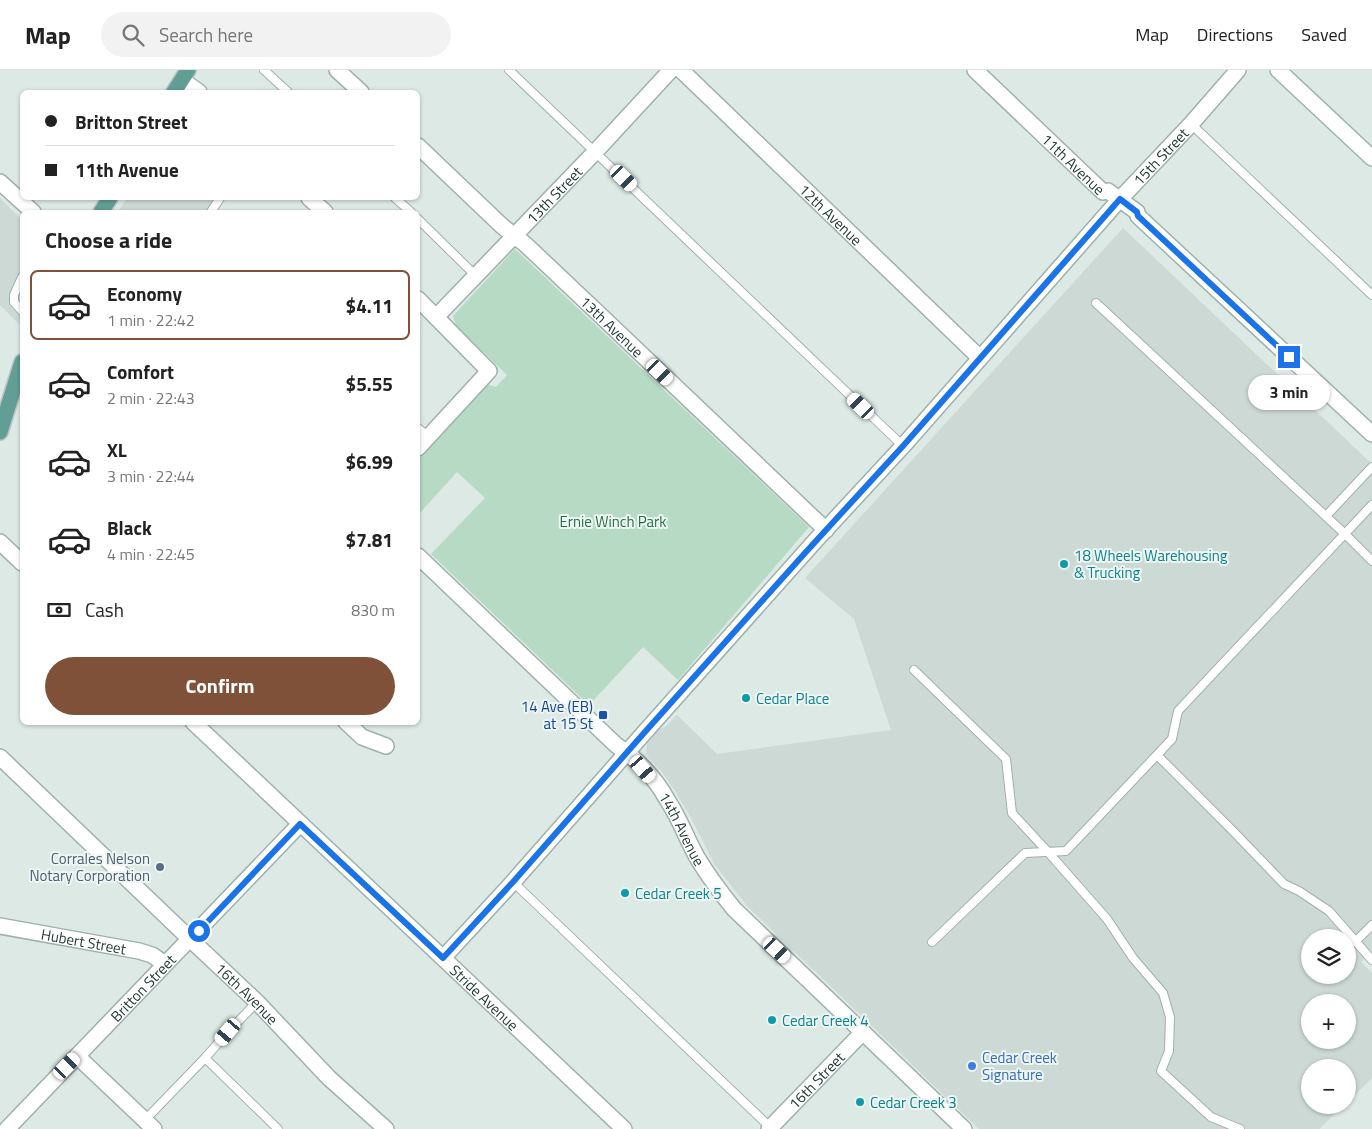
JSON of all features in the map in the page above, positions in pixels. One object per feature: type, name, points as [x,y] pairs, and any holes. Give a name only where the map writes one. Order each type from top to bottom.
[{"type":"main road","points":[[0,432],[20,368]]},
{"type":"street","points":[[337,70],[359,90]]},
{"type":"street","name":"13th Street","points":[[436,317],[671,70]]},
{"type":"street","name":"12th Avenue","points":[[681,70],[980,358]]},
{"type":"street","name":"11th Avenue","points":[[975,70],[1103,192],[1108,191],[1137,212],[1138,216],[1372,434]]},
{"type":"street","name":"15th Street","points":[[443,958],[903,446],[1120,199],[1191,124],[1238,70]]},
{"type":"street","points":[[1285,72],[1372,158]]},
{"type":"street","points":[[181,81],[196,90]]},
{"type":"street","name":"13th Avenue","points":[[420,148],[513,236],[525,244],[590,305],[826,530]]},
{"type":"street","points":[[0,182],[31,210]]},
{"type":"street","points":[[311,200],[323,210]]},
{"type":"street","points":[[420,301],[489,371],[421,438]]},
{"type":"street","points":[[0,542],[20,561]]},
{"type":"street","name":"14th Avenue","points":[[420,558],[616,744],[627,752],[660,788],[712,881],[734,909],[964,1129]]},
{"type":"street","name":"Stride Avenue","points":[[196,725],[624,1129]]},
{"type":"street","points":[[349,725],[362,737],[386,746]]},
{"type":"street","name":"16th Avenue","points":[[0,757],[257,1002],[329,1078],[386,1129]]},
{"type":"street","name":"Britton Street","points":[[7,1129],[300,824]]},
{"type":"street","name":"Hubert Street","points":[[0,926],[139,951],[152,955],[166,964]]},
{"type":"street","name":"16th Street","points":[[771,1129],[863,1032]]},
{"type":"street","points":[[77,1056],[149,1124]]},
{"type":"lane","points":[[264,70],[286,90]]},
{"type":"lane","points":[[509,70],[903,446]]},
{"type":"lane","points":[[1191,124],[1372,295]]},
{"type":"lane","points":[[397,200],[409,210]]},
{"type":"lane","points":[[420,221],[476,276]]},
{"type":"lane","points":[[20,282],[14,295],[14,302],[20,309]]},
{"type":"lane","points":[[1096,303],[1372,561]]},
{"type":"lane","points":[[1326,516],[1372,467]]},
{"type":"lane","points":[[932,942],[1026,853],[1066,851],[1172,740],[1178,711],[1372,505]]},
{"type":"lane","points":[[914,670],[1006,760],[1012,813],[1107,919],[1133,958],[1163,993],[1170,1017],[1169,1052],[1161,1071],[1210,1117],[1240,1129]]},
{"type":"lane","points":[[1157,755],[1284,884],[1299,891],[1329,911],[1345,929]]},
{"type":"lane","points":[[513,882],[771,1129]]},
{"type":"lane","points":[[1372,925],[1356,941],[1372,960]]},
{"type":"lane","points":[[149,1124],[228,1032],[257,1002]]},
{"type":"lane","points":[[205,1058],[278,1129]]},
{"type":"shaded area","points":[[0,198],[20,218],[20,325],[0,305]]},
{"type":"shaded area","points":[[126,200],[219,200],[212,210],[119,210]]},
{"type":"shaded area","points":[[1123,228],[1372,464],[1372,949],[1361,962],[1372,973],[1372,1078],[1356,1094],[1356,1059],[1301,1059],[1301,1114],[1335,1114],[1319,1129],[979,1129],[747,906],[715,865],[675,791],[646,754],[647,744],[659,729],[665,727],[677,715],[717,754],[891,730],[854,619],[805,578]]},
{"type":"green space","name":"Ernie Winch Park","points":[[515,249],[809,527],[678,680],[643,647],[589,705],[431,554],[485,498],[457,472],[420,513],[420,455],[482,388],[489,385],[496,387],[507,375],[456,326],[453,316]]},
{"type":"place","name":"18 Wheels Warehousing & Trucking","points":[[1064,564]]},
{"type":"place","name":"Cedar Place","points":[[746,698]]},
{"type":"place","name":"14 Ave (EB) at 15 St","points":[[603,715]]},
{"type":"place","name":"Corrales Nelson Notary Corporation","points":[[160,867]]},
{"type":"place","name":"Cedar Creek 5","points":[[625,893]]},
{"type":"place","name":"Cedar Creek 4","points":[[772,1020]]},
{"type":"place","name":"Cedar Creek Signature","points":[[972,1066]]},
{"type":"place","name":"Cedar Creek 3","points":[[860,1102]]},
{"type":"route","points":[[199,931],[300,824],[443,958],[903,446],[1120,199],[1137,212],[1138,216],[1289,357]]}]
